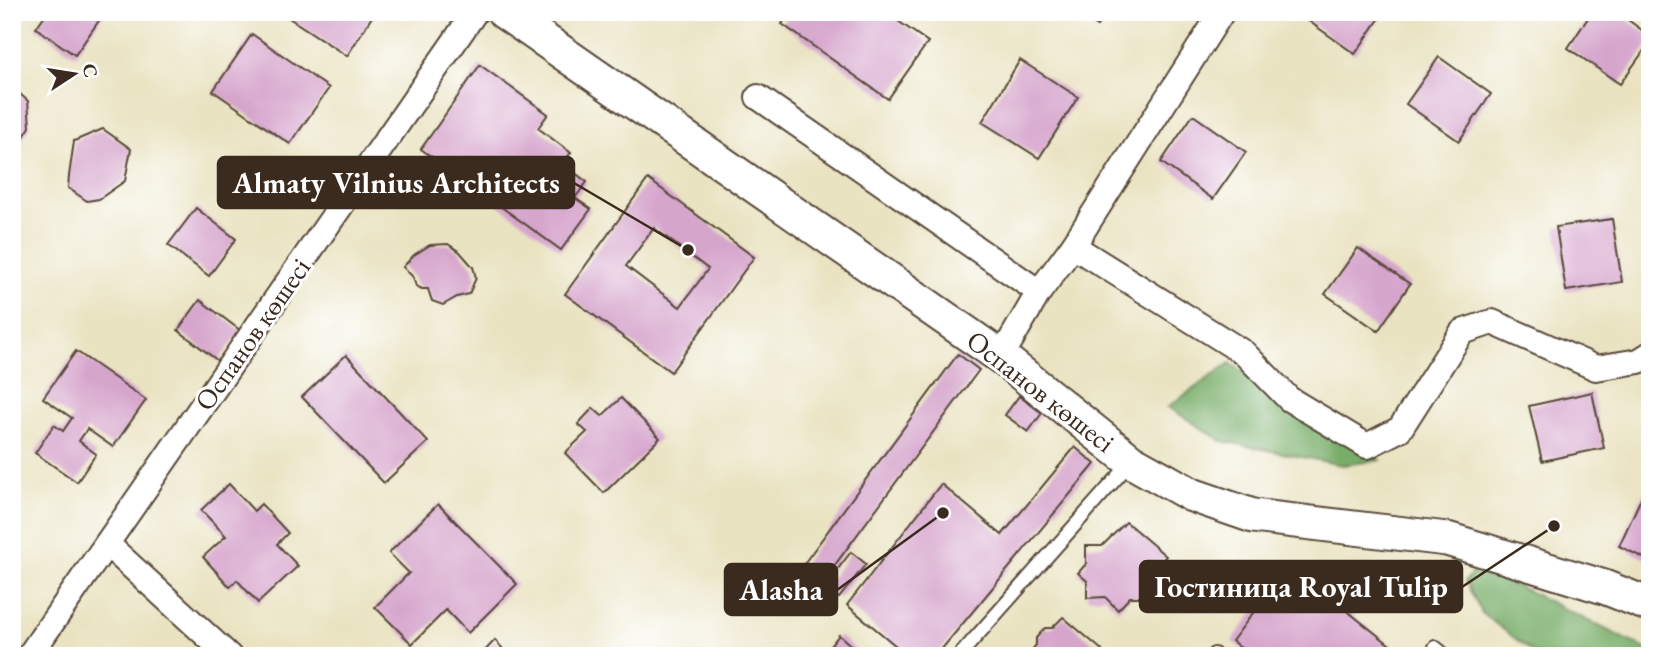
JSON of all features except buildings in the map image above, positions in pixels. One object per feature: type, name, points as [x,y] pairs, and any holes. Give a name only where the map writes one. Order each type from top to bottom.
[{"type":"street","name":"Оспанов көшесі","points":[[29,656],[475,12]]},
{"type":"street","name":"Оспанов көшесі","points":[[504,12],[1001,356],[1131,461],[1192,495],[1253,516],[1447,539],[1604,587],[1650,605]]},
{"type":"street","points":[[1001,356],[1039,292],[1073,246],[1222,12]]},
{"type":"street","points":[[758,97],[1039,292]]},
{"type":"street","points":[[1073,246],[1244,353],[1289,399],[1367,446],[1400,429],[1462,332],[1492,323],[1596,368],[1639,361],[1650,354]]},
{"type":"street","points":[[107,544],[229,656]]},
{"type":"lane","points":[[959,656],[1131,461]]},
{"type":"lane","points":[[1435,647],[1446,656]]},
{"type":"green space","points":[[1230,363],[1380,460],[1342,465],[1222,441],[1168,407]]},
{"type":"green space","points":[[1475,570],[1495,575],[1650,651],[1650,656],[1538,656],[1482,613],[1465,581]]},
{"type":"place","name":"Almaty Vilnius Architects","points":[[688,250]]},
{"type":"place","name":"Alasha","points":[[943,513]]},
{"type":"place","name":"Гостиница Royal Tulip","points":[[1554,526]]}]
